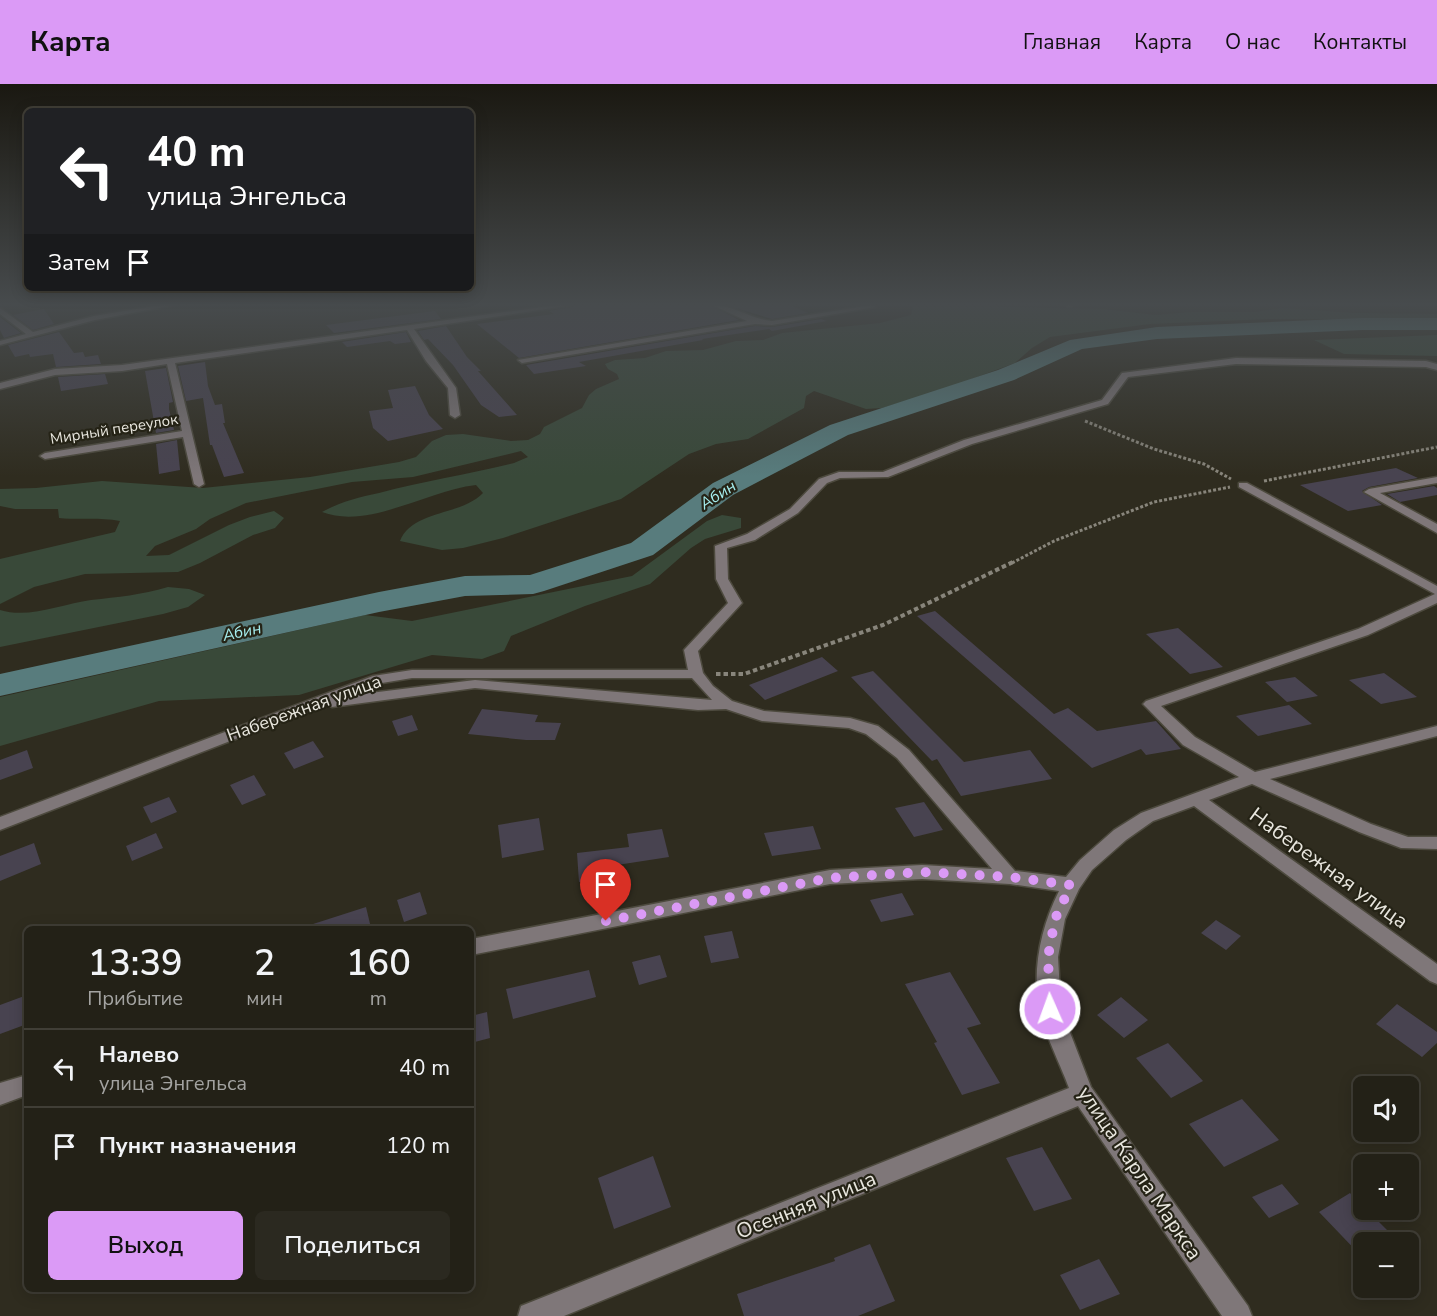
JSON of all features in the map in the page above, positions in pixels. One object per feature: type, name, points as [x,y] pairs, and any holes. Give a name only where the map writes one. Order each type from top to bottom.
[{"type":"street","points":[[0,386],[56,372],[122,368],[160,362]]},
{"type":"street","name":"Мирный переулок","points":[[170,362],[199,484]]},
{"type":"street","points":[[432,362],[452,388],[455,415]]},
{"type":"street","points":[[1010,877],[903,754],[872,730],[850,723],[762,716],[727,704],[708,689],[696,674],[691,650],[735,603],[722,579],[721,546],[751,537],[794,511],[823,481],[839,475],[884,475],[968,442],[1105,402],[1125,375],[1224,362]]},
{"type":"street","points":[[1331,362],[1426,364],[1437,367]]},
{"type":"street","name":"Мирный переулок","points":[[45,456],[188,433]]},
{"type":"street","points":[[1437,480],[1368,492],[1437,529]]},
{"type":"street","points":[[1243,485],[1437,591]]},
{"type":"street","points":[[1437,598],[1363,632],[1150,704],[1189,741],[1253,778],[1365,828],[1407,843],[1437,843]]},
{"type":"street","name":"Набережная улица","points":[[0,824],[373,680],[412,674],[696,674]]},
{"type":"street","points":[[308,705],[475,684],[698,705],[727,704]]},
{"type":"street","name":"Набережная улица","points":[[1071,885],[1086,865],[1120,835],[1147,818],[1194,798],[1253,778],[1437,731]]},
{"type":"street","name":"Набережная улица","points":[[1194,798],[1437,975]]},
{"type":"street","points":[[474,947],[830,878],[922,872],[1010,877],[1071,885]]},
{"type":"street","name":"улица Карла Маркса","points":[[1071,885],[1055,919],[1048,957],[1050,1009],[1082,1093],[1238,1316]]},
{"type":"street","points":[[0,1094],[24,1086]]},
{"type":"street","name":"Осенняя улица","points":[[531,1316],[1082,1093]]},
{"type":"path","points":[[1062,413],[1154,449],[1204,464],[1243,485]]},
{"type":"path","points":[[696,674],[744,674],[883,625],[974,583],[1054,542],[1154,502],[1437,447]]},
{"type":"green space","points":[[1016,362],[942,390],[882,408],[866,409],[814,391],[806,396],[804,408],[748,439],[716,444],[689,454],[621,499],[503,538],[463,548],[442,550],[400,541],[406,531],[415,524],[474,500],[483,493],[476,485],[458,488],[379,513],[340,516],[322,512],[364,496],[514,463],[528,457],[521,451],[413,477],[352,482],[246,503],[210,519],[196,529],[155,546],[146,556],[169,555],[250,517],[274,511],[284,518],[275,528],[253,535],[178,572],[85,574],[34,587],[0,604],[0,559],[115,532],[120,521],[59,518],[58,509],[15,509],[0,506],[0,489],[36,488],[102,481],[203,488],[310,477],[399,462],[416,457],[432,441],[446,435],[463,434],[511,441],[528,440],[540,434],[544,427],[582,408],[589,395],[596,389],[619,379],[617,374],[608,369],[605,364]]},
{"type":"green space","points":[[722,515],[741,518],[741,528],[705,539],[691,548],[650,584],[585,606],[511,636],[504,651],[482,659],[432,655],[299,695],[159,701],[0,746],[0,697],[365,615],[412,621],[632,576],[707,521]]},
{"type":"green space","points":[[168,587],[189,589],[205,595],[188,607],[163,614],[0,647],[0,610],[34,612]]},
{"type":"building","points":[[55,362],[101,364],[56,367]]},
{"type":"building","points":[[205,362],[208,386],[215,405],[222,404],[225,423],[223,423],[244,473],[224,477],[212,445],[210,445],[203,398],[186,401],[178,366]]},
{"type":"building","points":[[451,362],[472,362],[517,415],[499,417],[481,405]]},
{"type":"building","points":[[541,362],[580,362],[586,366],[534,374],[526,365]]},
{"type":"building","points":[[166,368],[173,402],[169,403],[169,409],[174,430],[156,433],[145,371]]},
{"type":"building","points":[[105,374],[108,384],[61,391],[58,377]]},
{"type":"building","points":[[415,386],[429,415],[443,429],[388,441],[373,428],[369,411],[393,408],[388,390]]},
{"type":"building","points":[[177,440],[180,470],[159,474],[156,444]]},
{"type":"building","points":[[1396,468],[1418,478],[1369,487],[1362,491],[1382,505],[1348,511],[1300,485]]},
{"type":"building","points":[[1434,486],[1437,488],[1437,495],[1400,502],[1387,494]]},
{"type":"building","points":[[935,611],[1054,714],[1068,708],[1097,731],[1156,721],[1181,749],[1146,755],[1141,749],[1092,768],[917,616]]},
{"type":"building","points":[[1178,628],[1223,667],[1190,674],[1146,634]]},
{"type":"building","points":[[822,657],[838,671],[765,700],[749,685]]},
{"type":"building","points":[[873,671],[964,762],[1030,750],[1052,779],[961,796],[937,759],[932,761],[851,677]]},
{"type":"building","points":[[1384,673],[1417,697],[1381,704],[1349,680]]},
{"type":"building","points":[[1295,677],[1318,696],[1287,702],[1265,682]]},
{"type":"building","points":[[1289,705],[1312,724],[1258,736],[1236,716]]},
{"type":"building","points":[[482,709],[538,715],[535,722],[561,723],[555,740],[526,740],[468,734]]},
{"type":"building","points":[[412,715],[418,730],[398,736],[392,721]]},
{"type":"building","points":[[313,741],[324,757],[294,769],[284,753]]},
{"type":"building","points":[[27,750],[33,768],[0,780],[0,760]]},
{"type":"building","points":[[254,775],[266,795],[242,805],[230,785]]},
{"type":"building","points":[[169,797],[177,812],[151,823],[143,807]]},
{"type":"building","points":[[924,802],[943,830],[914,837],[895,808]]},
{"type":"building","points":[[539,818],[544,850],[502,858],[498,825]]},
{"type":"building","points":[[813,826],[821,849],[772,856],[764,833]]},
{"type":"building","points":[[662,829],[669,857],[617,865],[618,877],[579,882],[577,853],[629,847],[627,834]]},
{"type":"building","points":[[156,833],[163,848],[132,861],[126,846]]},
{"type":"building","points":[[34,843],[41,864],[0,881],[0,856]]},
{"type":"building","points":[[420,892],[427,914],[404,922],[397,900]]},
{"type":"building","points":[[902,893],[914,915],[881,922],[870,900]]},
{"type":"building","points":[[366,907],[371,926],[310,926]]},
{"type":"building","points":[[1216,920],[1241,936],[1226,950],[1201,933]]},
{"type":"building","points":[[732,931],[739,958],[711,963],[704,936]]},
{"type":"building","points":[[660,955],[667,977],[639,985],[632,962]]},
{"type":"building","points":[[589,970],[596,997],[513,1019],[506,989]]},
{"type":"building","points":[[950,972],[981,1024],[967,1028],[1000,1083],[962,1095],[934,1043],[937,1042],[905,984]]},
{"type":"building","points":[[24,996],[24,1025],[0,1034],[0,1005]]},
{"type":"building","points":[[1121,997],[1148,1020],[1124,1038],[1097,1015]]},
{"type":"building","points":[[1397,1004],[1437,1032],[1437,1043],[1422,1057],[1376,1024]]},
{"type":"building","points":[[487,1012],[490,1038],[474,1042],[474,1015]]},
{"type":"building","points":[[1168,1043],[1203,1081],[1171,1098],[1136,1058]]},
{"type":"building","points":[[1242,1099],[1279,1140],[1224,1167],[1189,1124]]},
{"type":"building","points":[[1042,1147],[1072,1199],[1034,1211],[1006,1158]]},
{"type":"building","points":[[653,1156],[671,1207],[614,1229],[598,1178]]},
{"type":"building","points":[[1282,1184],[1299,1204],[1269,1218],[1252,1197]]},
{"type":"building","points":[[1350,1193],[1353,1196],[1353,1220],[1377,1220],[1389,1232],[1353,1232],[1353,1248],[1319,1212]]},
{"type":"building","points":[[870,1244],[895,1301],[858,1316],[744,1316],[737,1294],[835,1261],[834,1258]]},
{"type":"building","points":[[1099,1259],[1120,1294],[1080,1310],[1060,1275]]},
{"type":"waterway","name":"Абин","points":[[0,685],[379,602],[465,586],[533,584],[642,549],[723,489],[839,430],[1006,375],[1035,362]]},
{"type":"route","points":[[606,921],[830,878],[922,872],[1010,877],[1071,885],[1055,919],[1048,957],[1050,1009]]}]
